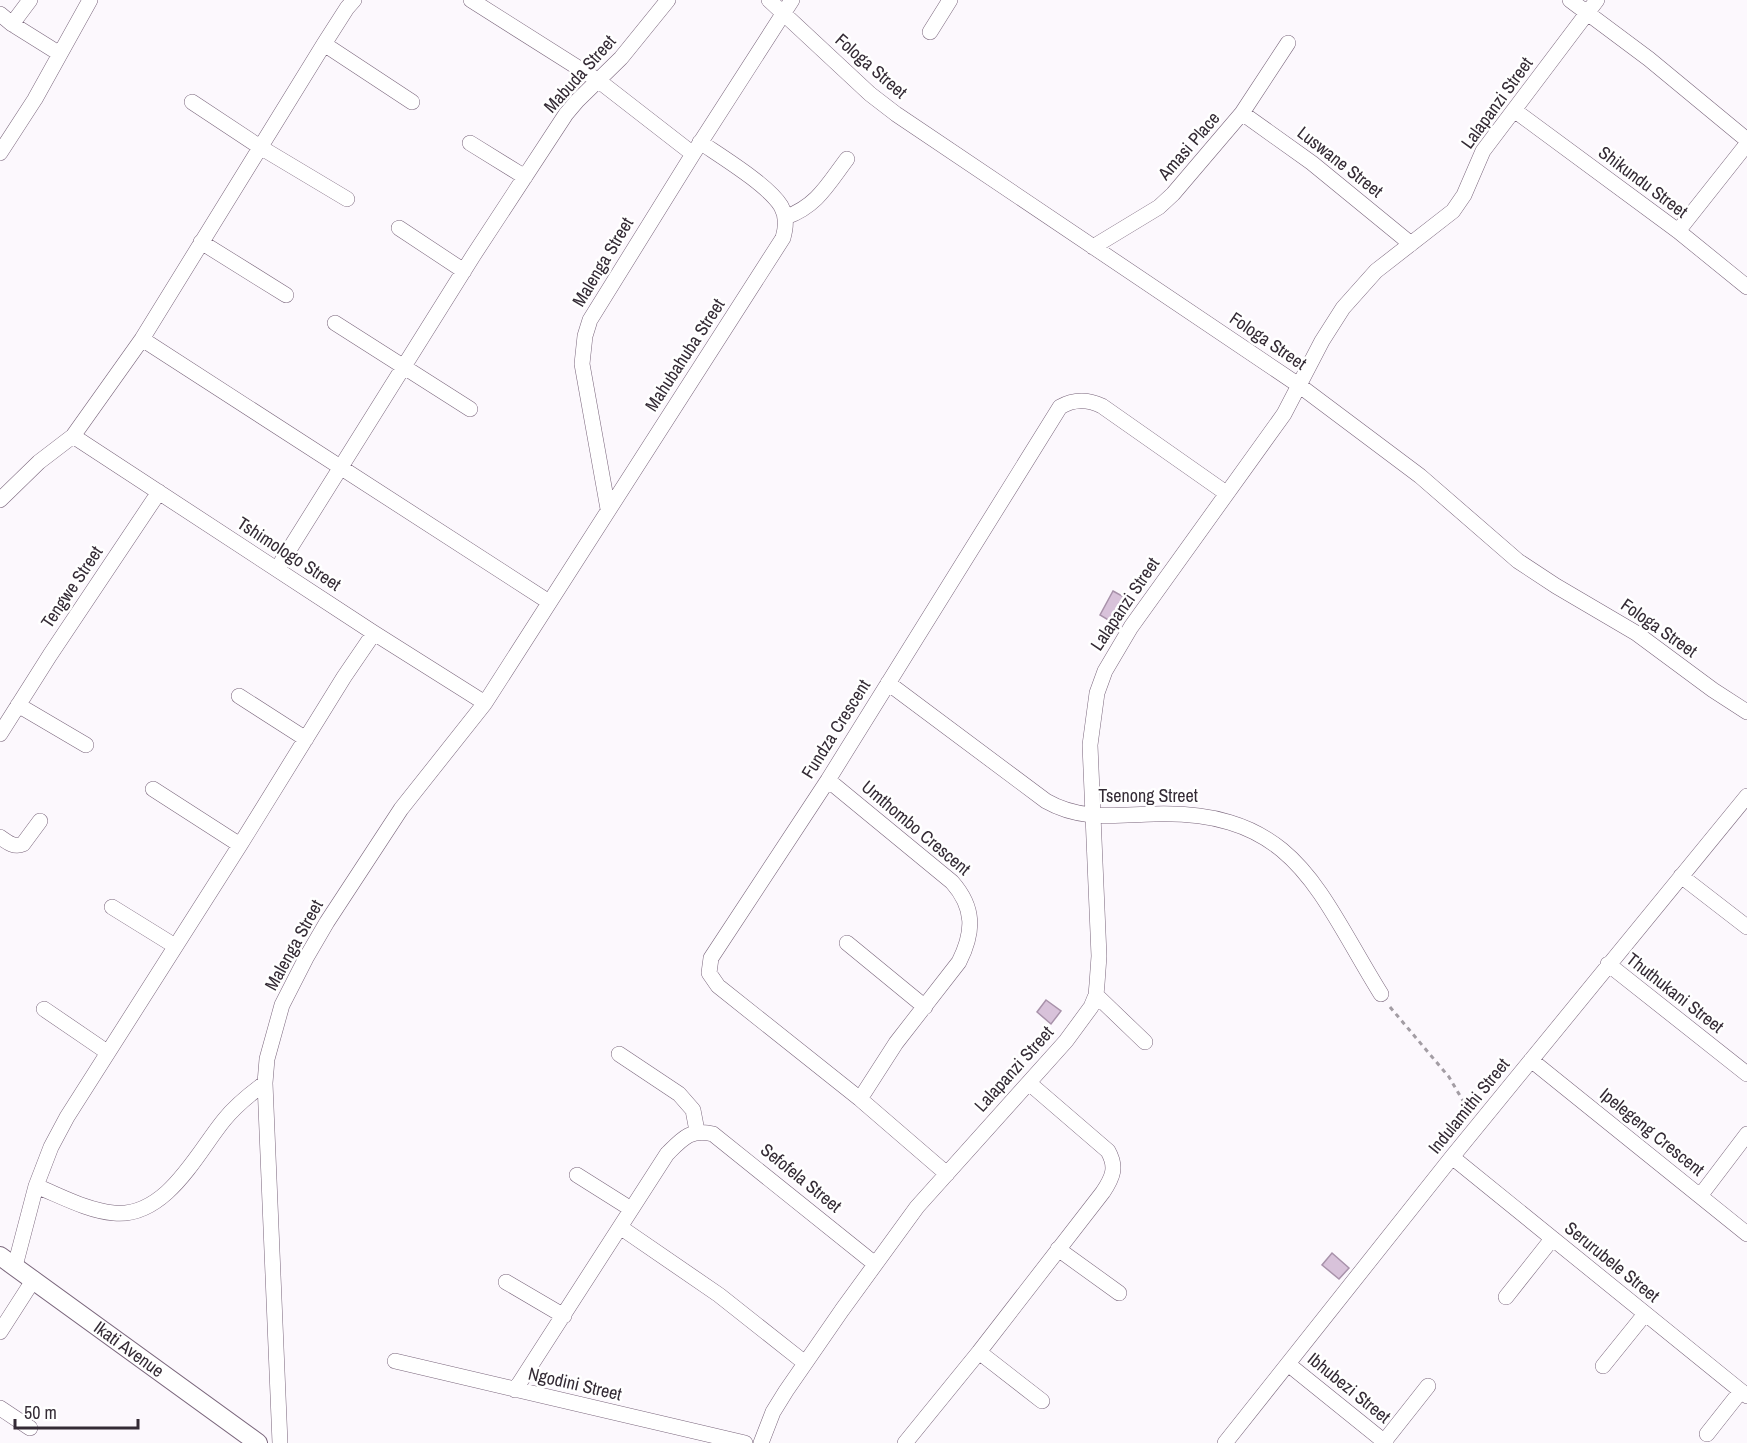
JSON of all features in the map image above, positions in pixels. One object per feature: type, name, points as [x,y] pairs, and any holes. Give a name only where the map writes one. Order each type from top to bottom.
[{"type":"street","points":[[30,0],[6,19],[60,54]]},
{"type":"street","points":[[0,153],[90,0]]},
{"type":"street","points":[[0,500],[39,462],[73,436],[142,339],[346,8],[354,0]]},
{"type":"street","points":[[471,0],[599,81],[697,148],[738,168],[774,198],[782,207],[786,217],[801,212],[819,198],[847,159]]},
{"type":"street","name":"Mabuda Street","points":[[277,569],[464,271],[566,114],[621,58],[668,0]]},
{"type":"street","name":"Fologa Street","points":[[769,0],[862,87],[896,114],[1300,386],[1420,476],[1518,561],[1636,633],[1747,712]]},
{"type":"street","name":"Malenga Street","points":[[280,1443],[265,1083],[267,1059],[280,1012],[306,958],[401,809],[485,703],[608,509],[582,364],[585,336],[590,320],[792,0]]},
{"type":"street","points":[[930,32],[950,0]]},
{"type":"street","points":[[1570,0],[1666,74],[1747,142],[1677,231]]},
{"type":"street","name":"Lalapanzi Street","points":[[761,1443],[773,1412],[805,1363],[912,1214],[1080,1024],[1096,996],[1099,956],[1090,745],[1097,693],[1105,671],[1131,627],[1278,423],[1300,386],[1322,341],[1343,308],[1376,271],[1445,219],[1459,204],[1483,151],[1597,0]]},
{"type":"street","name":"Amasi Place","points":[[1093,247],[1166,201],[1242,113],[1288,43]]},
{"type":"street","points":[[324,44],[412,102]]},
{"type":"street","points":[[192,102],[260,147],[347,199]]},
{"type":"street","name":"Shikundu Street","points":[[1514,110],[1677,231],[1747,287]]},
{"type":"street","name":"Luswane Street","points":[[1242,113],[1312,163],[1411,244]]},
{"type":"street","points":[[470,143],[525,177]]},
{"type":"street","name":"Mahubahuba Street","points":[[608,509],[776,250],[785,230],[786,217]]},
{"type":"street","points":[[399,228],[464,271]]},
{"type":"street","points":[[201,242],[286,295]]},
{"type":"street","points":[[335,323],[470,409]]},
{"type":"street","points":[[142,339],[549,602]]},
{"type":"street","name":"Fundza Crescent","points":[[947,1173],[860,1099],[718,986],[709,973],[713,953],[828,780],[1060,407],[1070,401],[1092,401],[1226,493]]},
{"type":"street","name":"Tshimologo Street","points":[[73,436],[485,703]]},
{"type":"street","name":"Tengwe Street","points":[[0,734],[159,492]]},
{"type":"street","points":[[8,1261],[51,1148],[67,1117],[374,633]]},
{"type":"street","name":"Tsenong Street","points":[[888,683],[1046,801],[1070,813],[1093,816],[1199,815],[1234,824],[1272,842],[1291,857],[1315,885],[1381,994]]},
{"type":"street","points":[[239,696],[306,739]]},
{"type":"street","points":[[18,705],[86,745]]},
{"type":"street","name":"Umthombo Crescent","points":[[828,780],[952,882],[961,892],[970,918],[970,933],[966,948],[951,974],[885,1058],[860,1099]]},
{"type":"street","points":[[153,789],[240,845]]},
{"type":"street","name":"Indulamithi Street","points":[[1225,1443],[1452,1157],[1747,796]]},
{"type":"street","points":[[0,837],[19,846],[40,821]]},
{"type":"street","points":[[1681,876],[1747,927]]},
{"type":"street","points":[[112,907],[175,946]]},
{"type":"street","points":[[847,943],[925,1007]]},
{"type":"street","name":"Thuthukani Street","points":[[1608,964],[1747,1074]]},
{"type":"street","points":[[1096,996],[1145,1042]]},
{"type":"street","points":[[44,1009],[107,1052]]},
{"type":"street","points":[[515,1390],[667,1154],[680,1141],[698,1131],[693,1110],[679,1094],[619,1054]]},
{"type":"street","name":"Ipelegeng Crescent","points":[[1531,1060],[1747,1234]]},
{"type":"street","points":[[36,1186],[105,1212],[136,1211],[177,1184],[224,1119],[265,1083]]},
{"type":"street","points":[[906,1443],[980,1352],[1109,1183],[1114,1166],[1108,1151],[1029,1083]]},
{"type":"street","name":"Sefofela Street","points":[[698,1131],[713,1134],[729,1145],[875,1264]]},
{"type":"street","points":[[1700,1196],[1747,1134]]},
{"type":"street","name":"Serurubele Street","points":[[1452,1157],[1744,1393]]},
{"type":"street","points":[[578,1175],[631,1209]]},
{"type":"street","points":[[620,1227],[719,1295],[805,1363]]},
{"type":"street","points":[[1506,1297],[1552,1239]]},
{"type":"street","points":[[1058,1249],[1119,1293]]},
{"type":"street","name":"Ikati Avenue","points":[[8,1261],[258,1443]]},
{"type":"street","points":[[0,1332],[34,1279]]},
{"type":"street","points":[[507,1282],[564,1316]]},
{"type":"street","points":[[1603,1366],[1645,1314]]},
{"type":"street","points":[[980,1352],[1042,1401]]},
{"type":"street","name":"Ngodini Street","points":[[395,1361],[745,1443]]},
{"type":"street","name":"Ibhubezi Street","points":[[1288,1364],[1385,1442]]},
{"type":"street","points":[[1385,1442],[1428,1386]]},
{"type":"street","points":[[1707,1434],[1744,1393]]},
{"type":"street","points":[[0,1408],[30,1428]]},
{"type":"path","points":[[1381,994],[1449,1077],[1478,1126]]},
{"type":"building","points":[[1113,591],[1124,597],[1110,621],[1100,615]]},
{"type":"building","points":[[1046,1000],[1061,1011],[1051,1024],[1037,1012]]},
{"type":"building","points":[[1332,1253],[1349,1268],[1339,1279],[1322,1265]]}]
